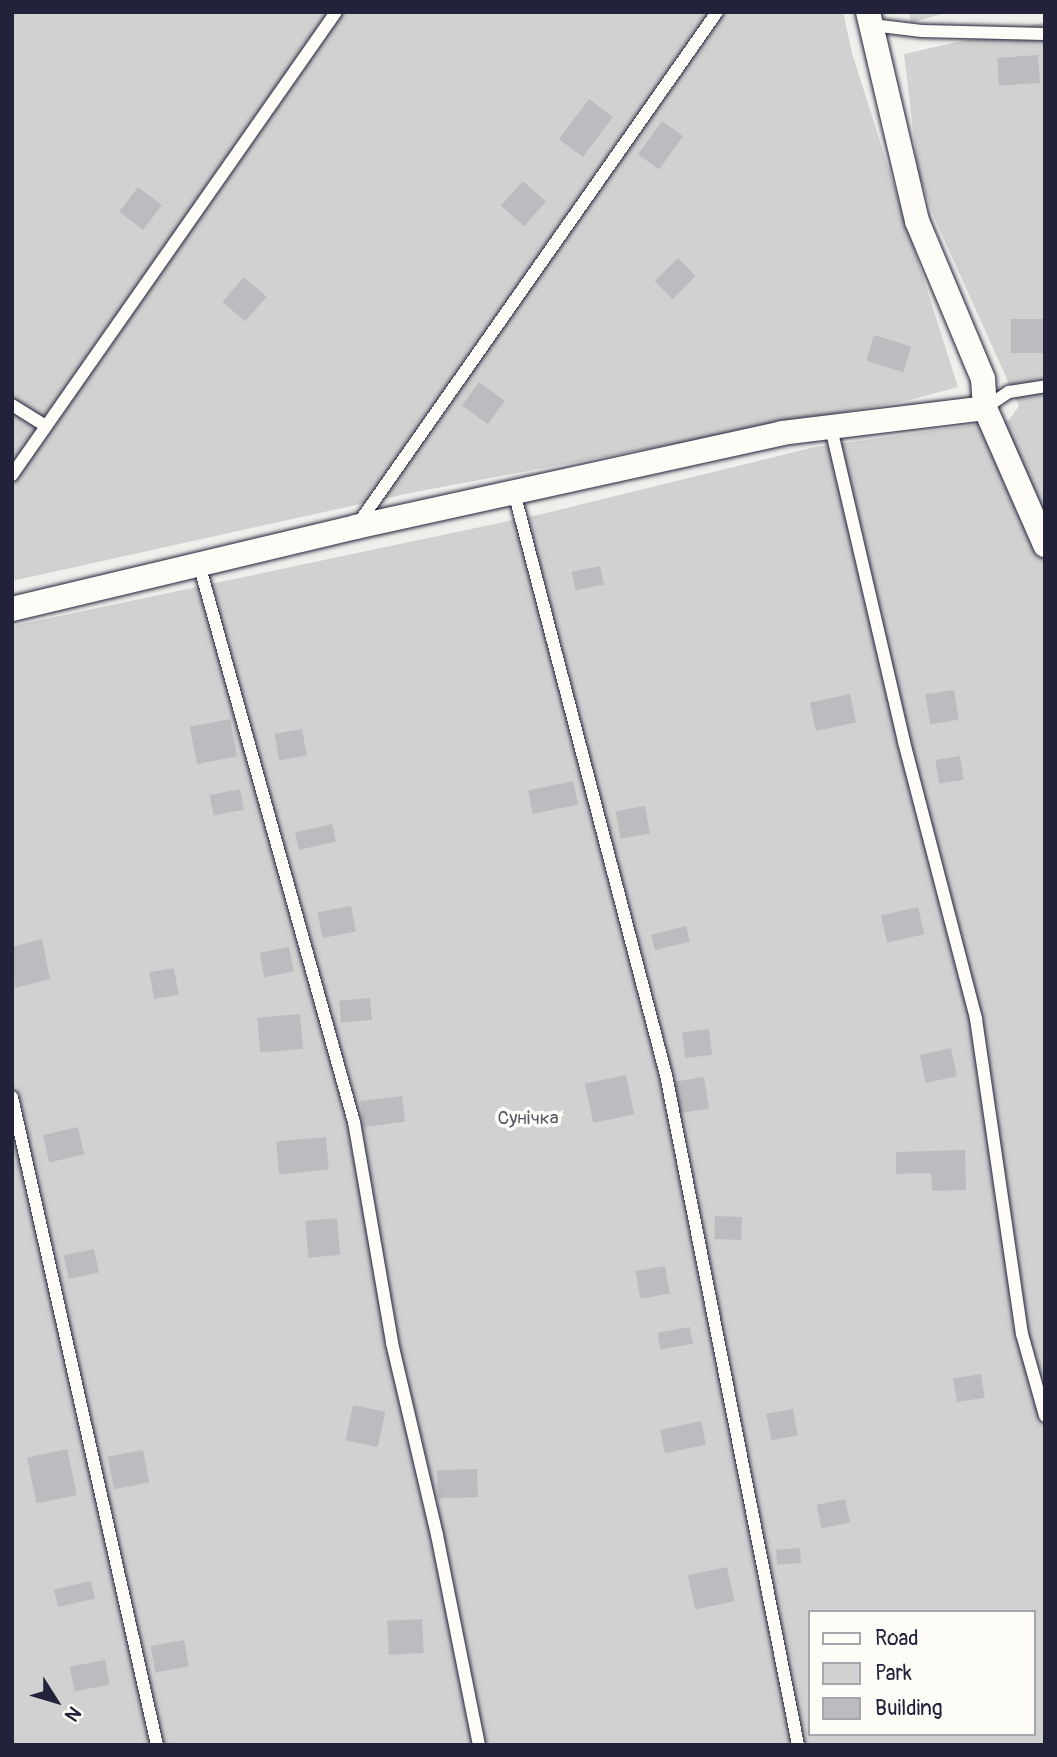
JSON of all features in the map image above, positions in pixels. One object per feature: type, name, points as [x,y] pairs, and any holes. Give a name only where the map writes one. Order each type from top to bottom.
[{"type":"street","points":[[870,19],[917,221],[983,379],[985,408],[1045,545]]},
{"type":"street","points":[[12,609],[356,527],[782,433],[985,408]]},
{"type":"lane","points":[[12,474],[336,12]]},
{"type":"lane","points":[[356,527],[718,12]]},
{"type":"lane","points":[[870,19],[922,31],[1045,34]]},
{"type":"lane","points":[[985,408],[1009,392],[1045,386]]},
{"type":"lane","points":[[12,405],[46,426]]},
{"type":"lane","points":[[831,428],[904,742],[976,1019],[1022,1334],[1045,1416]]},
{"type":"lane","points":[[514,492],[666,1075],[797,1745]]},
{"type":"lane","points":[[199,564],[354,1122],[392,1343],[436,1535],[478,1745]]},
{"type":"lane","points":[[12,1097],[157,1745]]},
{"type":"green space","points":[[12,12],[843,12],[852,53],[958,387],[910,400],[415,492],[12,581]]},
{"type":"green space","points":[[909,12],[948,12],[911,23]]},
{"type":"green space","name":"Сунічка","points":[[1045,22],[1045,1745],[12,1745],[12,626],[542,514],[815,447],[1009,420],[1019,406],[934,217],[918,171],[904,54]]},
{"type":"building","points":[[1038,55],[1040,83],[999,86],[997,58]]},
{"type":"building","points":[[589,99],[613,117],[583,157],[559,139]]},
{"type":"building","points":[[662,121],[683,136],[659,169],[638,154]]},
{"type":"building","points":[[523,181],[546,202],[524,226],[501,206]]},
{"type":"building","points":[[138,187],[162,205],[143,230],[119,212]]},
{"type":"building","points":[[678,258],[696,276],[672,299],[655,281]]},
{"type":"building","points":[[244,277],[267,297],[245,322],[222,302]]},
{"type":"building","points":[[1011,319],[1045,319],[1045,353],[1011,353]]},
{"type":"building","points":[[874,335],[911,346],[903,372],[866,361]]},
{"type":"building","points":[[479,382],[505,401],[488,424],[462,405]]},
{"type":"building","points":[[600,566],[604,585],[576,591],[572,572]]},
{"type":"building","points":[[954,690],[959,720],[930,724],[925,695]]},
{"type":"building","points":[[850,694],[856,722],[816,731],[810,703]]},
{"type":"building","points":[[230,719],[237,756],[197,764],[190,727]]},
{"type":"building","points":[[302,729],[307,756],[279,760],[274,734]]},
{"type":"building","points":[[960,756],[964,780],[939,784],[935,760]]},
{"type":"building","points":[[573,781],[578,804],[533,814],[528,791]]},
{"type":"building","points":[[240,789],[244,810],[214,816],[210,795]]},
{"type":"building","points":[[645,806],[650,834],[620,839],[615,811]]},
{"type":"building","points":[[332,824],[336,842],[299,850],[295,833]]},
{"type":"building","points":[[351,906],[356,932],[323,938],[318,912]]},
{"type":"building","points":[[918,907],[924,934],[887,943],[881,916]]},
{"type":"building","points":[[686,926],[690,942],[655,950],[651,935]]},
{"type":"building","points":[[42,939],[50,979],[15,988],[12,947]]},
{"type":"building","points":[[289,947],[294,972],[264,977],[260,953]]},
{"type":"building","points":[[174,968],[179,995],[154,999],[149,972]]},
{"type":"building","points":[[370,998],[372,1020],[341,1023],[339,1001]]},
{"type":"building","points":[[300,1014],[303,1049],[260,1053],[257,1018]]},
{"type":"building","points":[[709,1029],[712,1055],[685,1058],[682,1032]]},
{"type":"building","points":[[951,1048],[957,1076],[926,1083],[920,1055]]},
{"type":"building","points":[[626,1075],[634,1114],[593,1123],[585,1084]]},
{"type":"building","points":[[704,1077],[709,1109],[679,1113],[674,1082]]},
{"type":"building","points":[[402,1096],[405,1122],[363,1127],[360,1101]]},
{"type":"building","points":[[78,1127],[84,1154],[49,1162],[43,1135]]},
{"type":"building","points":[[326,1137],[329,1170],[279,1174],[276,1141]]},
{"type":"building","points":[[965,1150],[966,1190],[932,1191],[931,1173],[896,1174],[896,1152]]},
{"type":"building","points":[[715,1216],[742,1217],[741,1240],[714,1239]]},
{"type":"building","points":[[337,1218],[340,1255],[308,1258],[305,1221]]},
{"type":"building","points":[[94,1249],[99,1272],[69,1279],[64,1255]]},
{"type":"building","points":[[665,1266],[670,1294],[640,1299],[635,1271]]},
{"type":"building","points":[[690,1327],[693,1344],[660,1349],[658,1333]]},
{"type":"building","points":[[981,1374],[985,1398],[957,1402],[953,1378]]},
{"type":"building","points":[[353,1405],[385,1412],[378,1447],[346,1440]]},
{"type":"building","points":[[793,1409],[798,1436],[771,1440],[766,1414]]},
{"type":"building","points":[[701,1421],[706,1444],[665,1453],[660,1430]]},
{"type":"building","points":[[67,1449],[77,1495],[37,1503],[27,1458]]},
{"type":"building","points":[[143,1450],[149,1482],[114,1489],[108,1457]]},
{"type":"building","points":[[477,1469],[478,1497],[438,1498],[437,1470]]},
{"type":"building","points":[[845,1499],[850,1522],[822,1529],[817,1505]]},
{"type":"building","points":[[800,1548],[801,1563],[777,1565],[776,1550]]},
{"type":"building","points":[[727,1567],[734,1601],[695,1610],[688,1575]]},
{"type":"building","points":[[91,1581],[95,1599],[58,1607],[54,1590]]},
{"type":"building","points":[[422,1619],[424,1653],[389,1655],[387,1621]]},
{"type":"building","points":[[184,1640],[189,1667],[155,1672],[151,1646]]},
{"type":"building","points":[[105,1660],[110,1685],[74,1691],[70,1667]]}]
